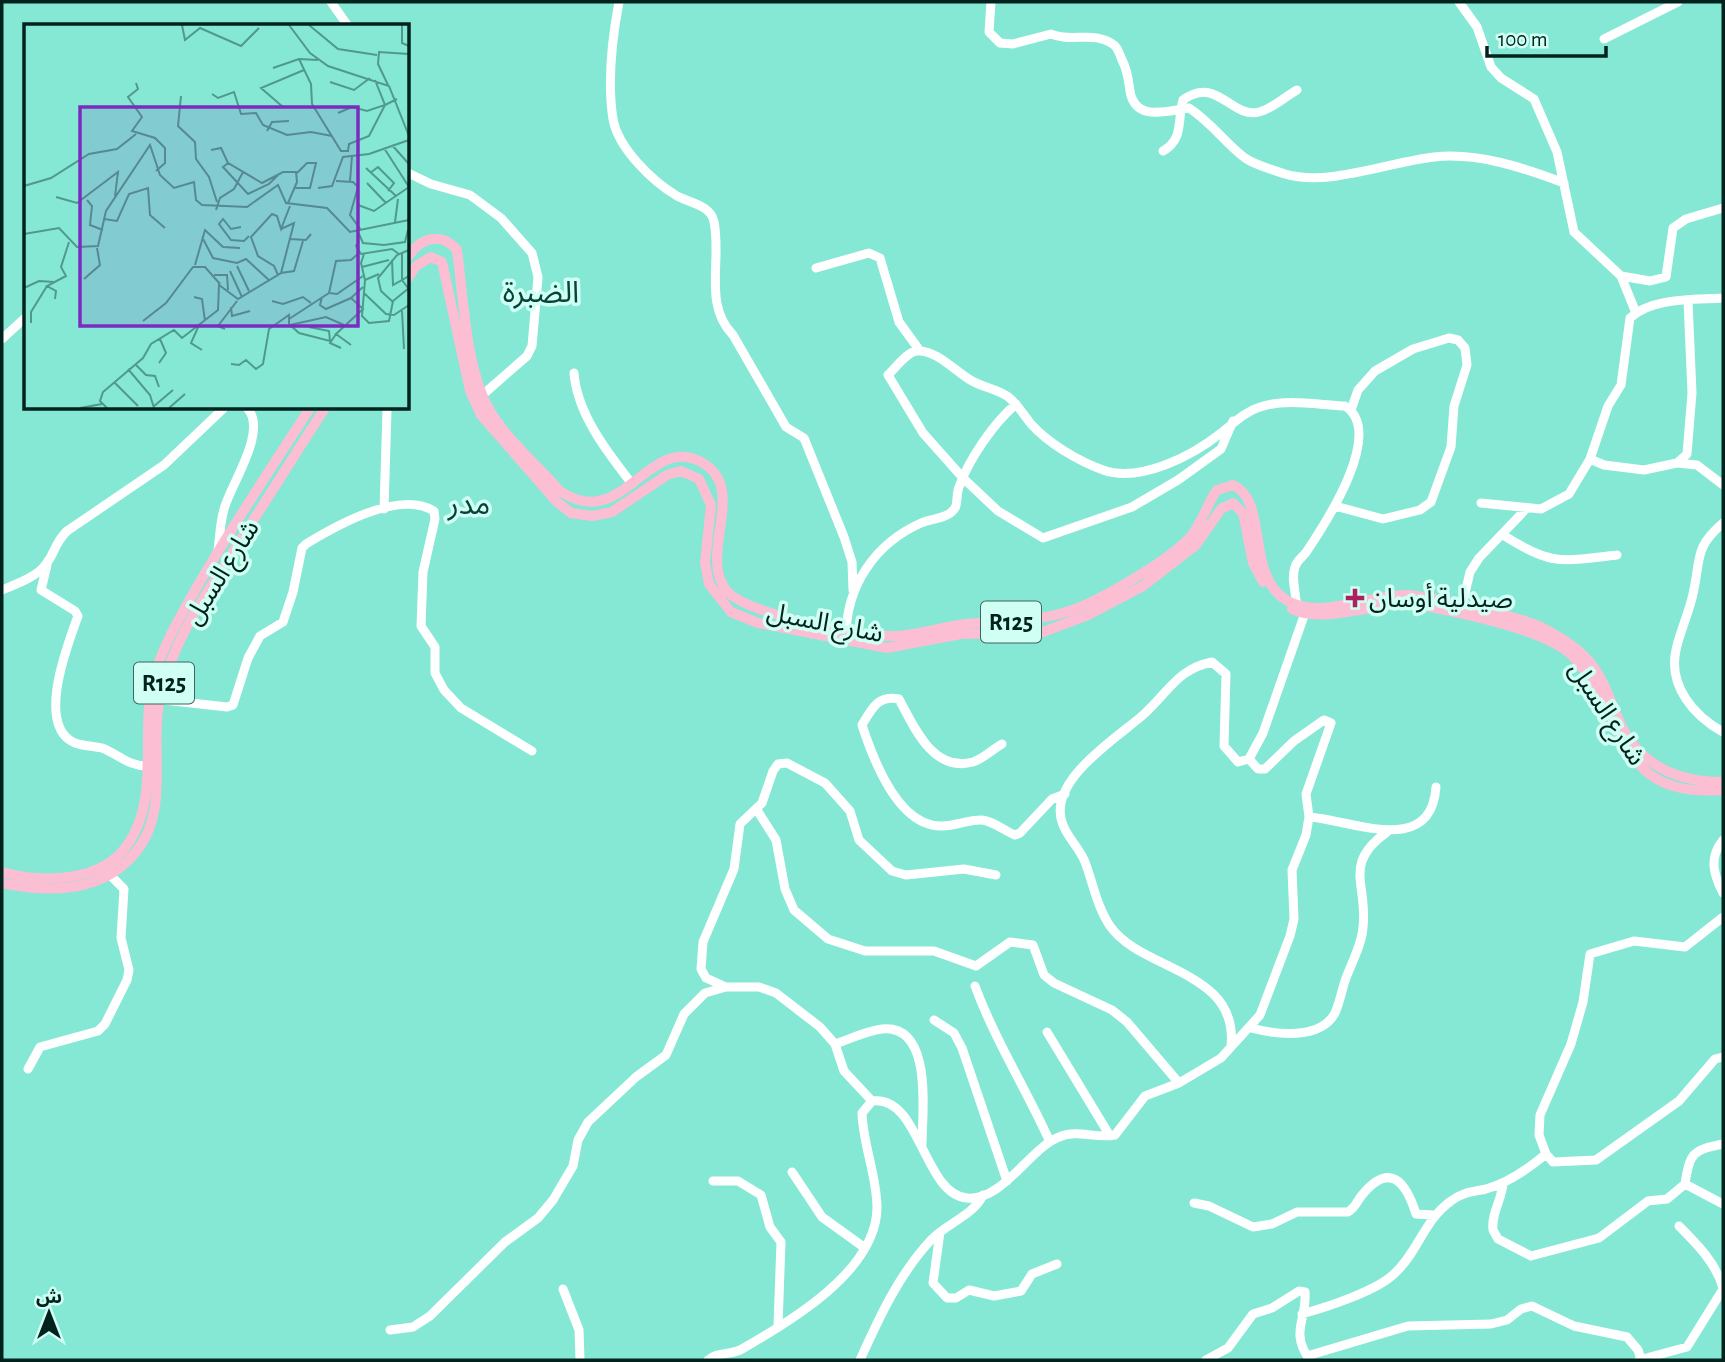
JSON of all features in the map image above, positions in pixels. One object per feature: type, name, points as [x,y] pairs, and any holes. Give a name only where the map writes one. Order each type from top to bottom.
[{"type":"main road","name":"شارع السبل","points":[[410,255],[426,239],[436,237],[444,238],[457,250],[461,297],[479,398],[560,491],[574,500],[588,504],[605,501],[665,461],[680,457],[695,459],[710,468],[721,482],[723,509],[718,563],[726,590],[759,611],[846,630],[888,636],[965,624],[1038,621],[1084,606],[1139,576],[1191,536],[1217,490],[1233,485],[1242,489],[1250,501],[1266,575],[1283,598],[1299,610],[1409,595],[1537,625],[1566,641],[1593,666],[1623,729],[1650,762],[1675,777],[1723,782]]},
{"type":"main road","name":"شارع السبل","points":[[410,275],[416,266],[431,257],[442,262],[479,398],[491,430],[556,501],[571,513],[592,516],[612,512],[667,475],[681,471],[692,474],[705,487],[711,505],[705,563],[716,597],[731,612],[758,623],[846,643],[887,648],[961,634],[1043,632],[1088,615],[1143,586],[1196,545],[1221,509],[1233,503],[1242,513],[1253,563],[1269,593],[1299,610],[1351,611],[1390,603],[1410,603],[1535,635],[1564,649],[1586,673],[1616,733],[1644,770],[1678,789],[1700,792],[1723,790]]},
{"type":"main road","name":"شارع السبل","points":[[2,872],[44,878],[85,874],[113,861],[128,844],[143,808],[155,699],[165,644],[218,550],[309,410]]},
{"type":"main road","name":"شارع السبل","points":[[2,883],[66,888],[88,884],[110,875],[135,854],[147,835],[153,818],[155,699],[173,650],[324,410]]},
{"type":"street","points":[[331,2],[347,24]]},
{"type":"street","points":[[619,2],[611,53],[613,121],[624,144],[649,173],[677,195],[706,208],[715,221],[715,294],[722,324],[733,335],[786,427],[804,438],[852,562],[853,590],[847,612],[846,643]]},
{"type":"street","points":[[991,2],[989,32],[1000,43],[1013,44],[1051,34],[1058,37],[1093,36],[1115,46],[1128,72],[1130,94],[1139,109],[1151,114],[1189,108],[1206,119],[1246,159],[1286,174],[1310,178],[1436,157],[1479,159],[1524,168],[1564,183]]},
{"type":"street","points":[[1459,2],[1477,27],[1491,67],[1501,78],[1534,99],[1557,152],[1574,232],[1621,276],[1636,313]]},
{"type":"street","points":[[1604,39],[1678,2]]},
{"type":"street","points":[[1163,151],[1174,145],[1179,133],[1183,100],[1194,92],[1208,92],[1250,112],[1260,112],[1297,90]]},
{"type":"street","points":[[410,174],[431,184],[470,195],[501,218],[532,253],[538,277],[532,346],[527,356],[479,398]]},
{"type":"street","points":[[1621,276],[1650,281],[1666,277],[1673,228],[1686,219],[1723,208]]},
{"type":"street","points":[[816,268],[869,253],[880,258],[899,322],[920,351],[955,368],[971,381],[1005,395],[1016,404],[1032,425],[1052,442],[1104,470],[1130,474],[1180,458],[1248,411],[1277,404],[1345,406],[1351,410]]},
{"type":"street","points":[[1481,503],[1541,509],[1569,494],[1590,459],[1608,406],[1621,385],[1630,318],[1636,313],[1670,302],[1723,299]]},
{"type":"street","points":[[1677,463],[1687,454],[1692,393],[1688,301]]},
{"type":"street","points":[[2,339],[24,319]]},
{"type":"street","points":[[1231,1046],[1232,1032],[1228,1017],[1207,988],[1121,939],[1110,926],[1084,858],[1062,823],[1065,794],[1088,759],[1159,701],[1177,678],[1194,666],[1212,662],[1226,674],[1228,697],[1224,715],[1224,746],[1238,762],[1249,759],[1275,704],[1299,610],[1293,578],[1296,563],[1305,554],[1346,485],[1356,449],[1358,432],[1351,410],[1358,390],[1375,371],[1413,349],[1449,338],[1458,340],[1465,348],[1467,365],[1454,405],[1451,447],[1431,502],[1420,510],[1383,519],[1335,506]]},
{"type":"street","points":[[920,351],[912,352],[888,375],[923,433],[963,478],[998,511],[1025,530],[1043,538],[1132,507],[1178,481],[1222,449],[1233,421]]},
{"type":"street","points":[[574,373],[575,385],[595,429],[632,484]]},
{"type":"street","points":[[853,590],[884,545],[904,531],[948,515],[956,507],[963,478],[995,422],[1016,404]]},
{"type":"street","points":[[147,766],[124,761],[104,749],[74,742],[63,734],[57,720],[55,703],[62,662],[78,616],[75,611],[41,590],[55,543],[67,531],[164,465],[221,410]]},
{"type":"street","points":[[218,550],[224,507],[249,451],[255,427],[248,410]]},
{"type":"street","points":[[384,509],[387,410]]},
{"type":"street","points":[[1590,459],[1604,465],[1644,470],[1677,463],[1697,465],[1723,485]]},
{"type":"street","points":[[155,699],[227,708],[233,705],[248,659],[260,636],[283,622],[293,592],[302,548],[334,527],[384,509],[424,505],[434,511],[433,537],[423,572],[421,626],[435,647],[435,673],[444,690],[461,708],[532,751]]},
{"type":"street","points":[[1462,606],[1470,572],[1479,558],[1526,509]]},
{"type":"street","points":[[1723,523],[1704,539],[1685,626],[1675,650],[1676,671],[1686,702],[1701,720],[1723,732]]},
{"type":"street","points":[[1503,536],[1530,552],[1557,562],[1618,555]]},
{"type":"street","points":[[2,590],[39,571],[48,563]]},
{"type":"street","points":[[1002,744],[975,762],[960,763],[940,758],[922,740],[899,699],[887,697],[874,704],[862,725],[880,774],[896,797],[917,817],[940,827],[983,819],[1015,835],[1020,834],[1052,799],[1065,794]]},
{"type":"street","points":[[708,1360],[715,1354],[736,1356],[826,1294],[858,1261],[873,1233],[877,1211],[876,1188],[862,1127],[862,1113],[872,1101],[881,1100],[895,1108],[908,1121],[937,1175],[954,1194],[968,1199],[983,1195],[1006,1181],[1050,1142],[1077,1132],[1097,1139],[1115,1135],[1144,1096],[1179,1083],[1221,1058],[1251,1028],[1260,1015],[1290,936],[1294,919],[1292,870],[1306,835],[1309,817],[1306,794],[1317,757],[1332,729],[1329,720],[1294,741],[1265,769],[1258,769],[1249,759]]},
{"type":"street","points":[[726,987],[706,978],[699,959],[734,869],[740,824],[757,810],[778,764],[787,763],[804,774],[818,777],[845,804],[859,840],[892,871],[906,875],[964,869],[996,875]]},
{"type":"street","points":[[1309,817],[1334,819],[1387,831],[1405,829],[1430,814],[1436,787]]},
{"type":"street","points":[[757,810],[776,840],[785,889],[794,910],[828,939],[865,951],[934,951],[976,966],[1010,942],[1033,945],[1044,975],[1054,984],[1112,1010],[1127,1022],[1179,1083]]},
{"type":"street","points":[[1251,1028],[1275,1034],[1295,1034],[1315,1029],[1334,1016],[1363,929],[1358,873],[1361,859],[1373,842],[1387,831]]},
{"type":"street","points":[[1723,840],[1717,848],[1713,862],[1715,876],[1723,893]]},
{"type":"street","points":[[28,1069],[40,1047],[98,1031],[105,1024],[127,980],[129,970],[121,937],[124,889],[110,875]]},
{"type":"street","points":[[1723,917],[1685,947],[1634,941],[1590,954],[1583,1002],[1571,1044],[1540,1115],[1539,1135],[1546,1154],[1553,1161],[1596,1160],[1679,1101],[1715,1059],[1723,1057]]},
{"type":"street","points":[[975,986],[995,1036],[1025,1086],[1050,1142]]},
{"type":"street","points":[[390,1330],[413,1327],[430,1315],[505,1242],[538,1218],[553,1200],[573,1166],[578,1140],[588,1122],[636,1077],[666,1055],[684,1014],[705,993],[726,987],[759,987],[776,993],[820,1027],[835,1044],[844,1071],[872,1101]]},
{"type":"street","points":[[934,1020],[954,1033],[962,1048],[1006,1181]]},
{"type":"street","points":[[835,1044],[884,1029],[899,1032],[912,1043],[923,1077],[922,1147]]},
{"type":"street","points":[[1047,1032],[1110,1136]]},
{"type":"street","points":[[1503,1183],[1502,1198],[1492,1222],[1493,1230],[1499,1239],[1531,1256],[1598,1238],[1648,1201],[1667,1199],[1685,1184],[1689,1161],[1696,1151],[1723,1144]]},
{"type":"street","points":[[1302,1314],[1373,1287],[1395,1273],[1433,1215],[1469,1191],[1503,1183],[1528,1170],[1546,1154]]},
{"type":"street","points":[[792,1172],[822,1217],[865,1248]]},
{"type":"street","points":[[1194,1203],[1209,1206],[1245,1224],[1263,1226],[1297,1212],[1348,1212],[1378,1180],[1389,1178],[1402,1182],[1416,1214],[1433,1215]]},
{"type":"street","points":[[713,1181],[738,1181],[761,1195],[771,1227],[781,1242],[778,1326]]},
{"type":"street","points":[[1685,1184],[1723,1205]]},
{"type":"street","points":[[860,1360],[901,1278],[940,1232],[978,1207],[983,1195]]},
{"type":"street","points":[[1206,1360],[1228,1348],[1253,1314],[1272,1308],[1299,1291],[1304,1292],[1298,1328],[1301,1346],[1309,1358],[1408,1326],[1491,1324],[1507,1320],[1521,1309],[1532,1306],[1574,1326],[1627,1337],[1640,1360],[1674,1353],[1687,1347],[1723,1288],[1720,1276],[1699,1246],[1679,1226]]},
{"type":"street","points":[[940,1232],[933,1283],[947,1298],[956,1298],[969,1290],[995,1297],[1021,1292],[1032,1274],[1057,1264]]},
{"type":"street","points":[[563,1289],[579,1330],[580,1360]]},
{"type":"place","name":"صيدلية أوسان","points":[[1355,598]]},
{"type":"district","name":"الضبرة","points":[[541,292]]},
{"type":"district","name":"مدر","points":[[469,504]]}]
